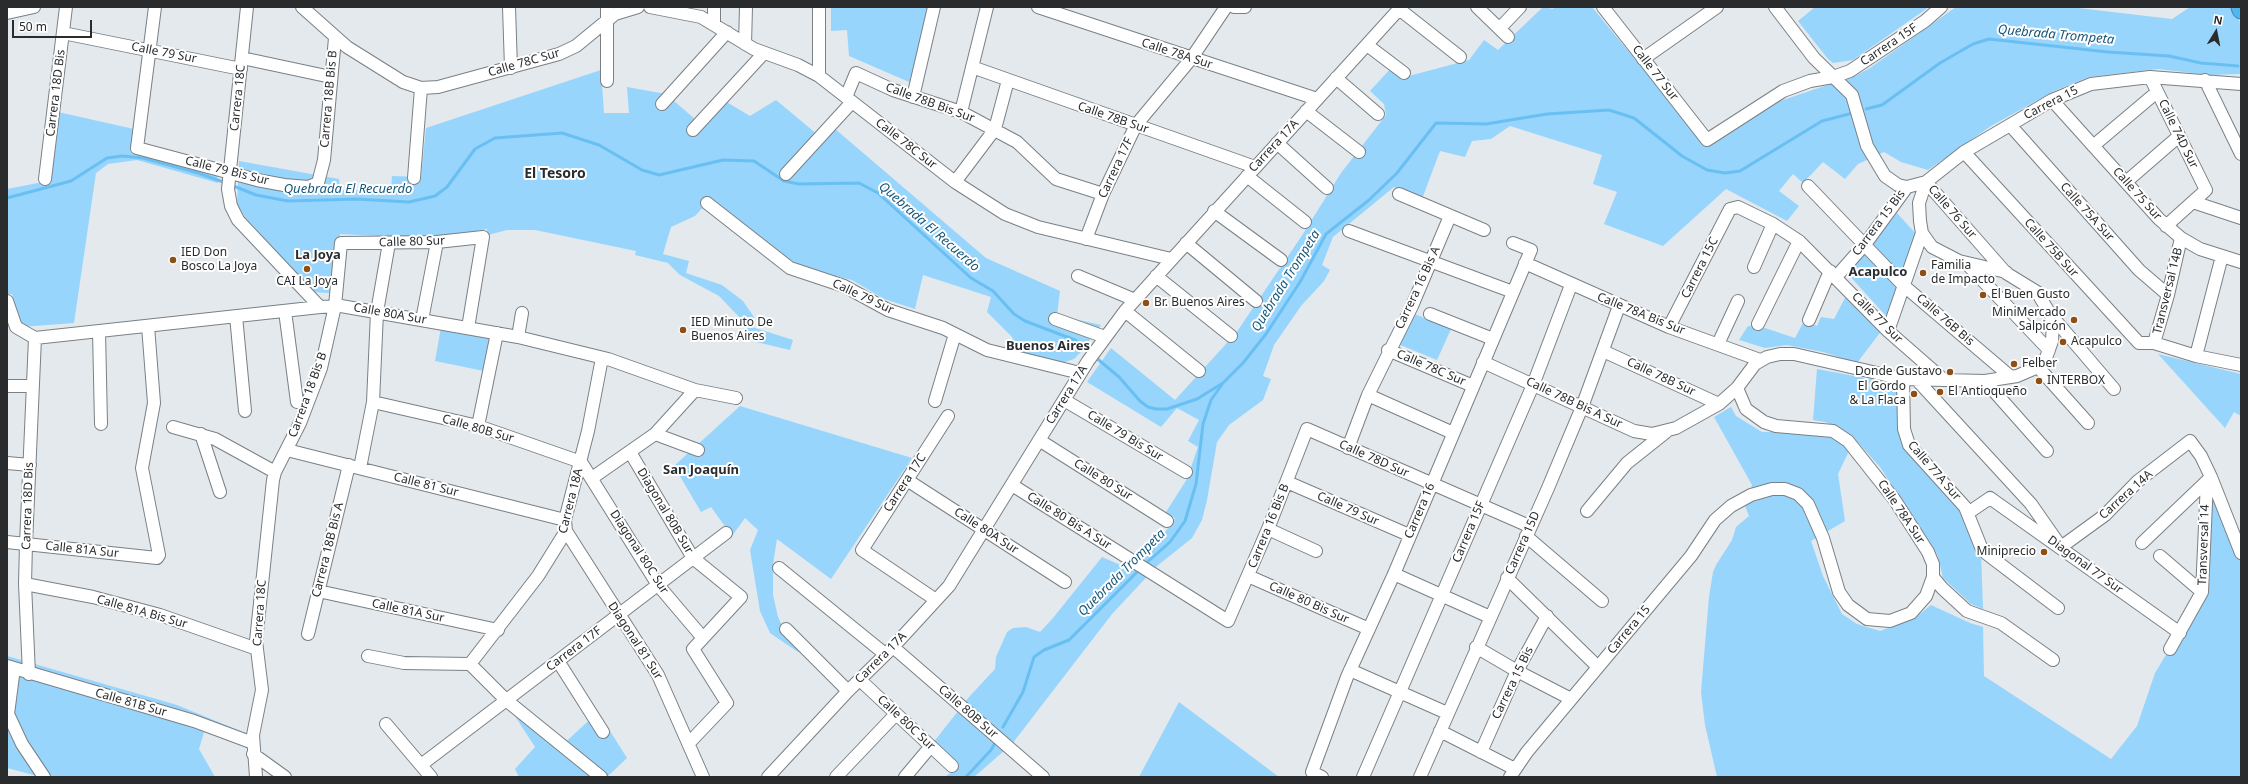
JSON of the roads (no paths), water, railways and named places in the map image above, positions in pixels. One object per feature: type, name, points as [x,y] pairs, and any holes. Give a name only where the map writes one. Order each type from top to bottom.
[{"type":"street","points":[[7,13],[34,7]]},
{"type":"street","name":"Carrera 18D Bis","points":[[45,179],[66,7]]},
{"type":"street","points":[[150,50],[155,7]]},
{"type":"street","name":"Carrera 18C","points":[[247,7],[229,181],[231,206],[238,220],[320,306]]},
{"type":"street","points":[[302,7],[335,38],[403,82],[421,88],[414,178]]},
{"type":"street","points":[[509,7],[511,68]]},
{"type":"street","points":[[606,81],[607,7]]},
{"type":"street","name":"Calle 78C Sur","points":[[421,88],[438,86],[511,68],[568,50],[622,10],[638,7]]},
{"type":"street","name":"Calle 78C Sur","points":[[657,7],[692,14],[714,23],[746,44],[764,53],[798,65],[819,76],[955,182],[994,209],[1014,218],[1171,259]]},
{"type":"street","points":[[714,7],[714,23]]},
{"type":"street","points":[[746,7],[746,44]]},
{"type":"street","points":[[819,7],[819,76]]},
{"type":"street","points":[[913,97],[934,7]]},
{"type":"street","points":[[961,112],[987,7]]},
{"type":"street","name":"Calle 78A Sur","points":[[1038,7],[1191,59],[1317,99]]},
{"type":"street","name":"Carrera 17F","points":[[1086,238],[1103,194],[1136,126],[1191,59],[1226,7]]},
{"type":"street","points":[[1234,7],[1245,7]]},
{"type":"street","points":[[1477,7],[1508,37]]},
{"type":"street","points":[[1500,28],[1520,7]]},
{"type":"street","name":"Calle 77 Sur","points":[[1603,7],[1707,140]]},
{"type":"street","points":[[1644,59],[1718,7]]},
{"type":"street","points":[[1775,7],[1814,58],[1833,77],[1845,86],[1852,95],[1871,155],[1885,176],[1898,185],[1907,187]]},
{"type":"street","name":"Carrera 15F","points":[[1707,140],[1783,91],[1810,81],[1833,77],[1850,70],[1925,21],[1941,7]]},
{"type":"street","points":[[1400,8],[1460,57]]},
{"type":"street","name":"Carrera 17A","points":[[768,777],[889,651],[956,577],[1088,360],[1125,311],[1214,211],[1256,167],[1400,8]]},
{"type":"street","points":[[662,104],[727,32]]},
{"type":"street","name":"Calle 79 Sur","points":[[63,33],[150,50],[331,77]]},
{"type":"street","name":"Carrera 18B Bis B","points":[[318,183],[324,160],[335,38]]},
{"type":"street","points":[[1367,45],[1404,74]]},
{"type":"street","name":"Calle 79 Bis Sur","points":[[150,50],[137,148],[229,181],[308,187],[318,183]]},
{"type":"street","points":[[693,130],[764,53]]},
{"type":"street","name":"Calle 78B Sur","points":[[972,67],[1256,167]]},
{"type":"street","name":"Calle 78B Bis Sur","points":[[849,100],[856,73],[913,97],[961,112],[1017,142],[1056,179],[1103,194]]},
{"type":"street","name":"Carrera 15","points":[[1926,182],[1964,152],[2052,100],[2091,84],[2150,77],[2205,80],[2241,84]]},
{"type":"street","name":"Calle 74D Sur","points":[[2150,77],[2206,190],[2193,202]]},
{"type":"street","points":[[1336,78],[1378,114]]},
{"type":"street","points":[[955,182],[995,129],[1008,80]]},
{"type":"street","points":[[2205,80],[2241,154]]},
{"type":"street","points":[[2094,146],[2157,92]]},
{"type":"street","points":[[786,174],[849,100]]},
{"type":"street","name":"Calle 75 Sur","points":[[2052,100],[2166,226],[2181,238],[2200,249],[2241,262]]},
{"type":"street","points":[[1306,111],[1359,152]]},
{"type":"street","name":"Calle 75A Sur","points":[[2010,125],[2139,270],[2168,295]]},
{"type":"street","points":[[2126,182],[2179,136]]},
{"type":"street","points":[[1277,143],[1327,188]]},
{"type":"street","name":"Calle 75B Sur","points":[[1964,152],[2139,343],[2154,343]]},
{"type":"street","points":[[1247,176],[1304,222]]},
{"type":"street","points":[[1888,331],[1922,233],[1919,203],[1926,182]]},
{"type":"street","name":"Calle 76 Sur","points":[[1907,187],[1926,182],[2006,272],[2037,292],[2050,314],[2114,389]]},
{"type":"street","name":"Calle 76B Bis","points":[[1808,186],[1866,243],[1904,285],[2011,377]]},
{"type":"street","name":"Carrera 15 Bis","points":[[1809,320],[1833,274],[1866,243],[1907,187]]},
{"type":"street","points":[[1399,194],[1484,230]]},
{"type":"street","points":[[2166,226],[2193,202],[2241,218]]},
{"type":"street","name":"Calle 79 Sur","points":[[706,203],[790,268],[844,286],[888,310],[926,322],[987,350],[1080,373]]},
{"type":"street","name":"Calle 77 Sur","points":[[1730,209],[1738,207],[1773,224],[1799,241],[1888,331],[1944,380]]},
{"type":"street","name":"Carrera 15C","points":[[1669,327],[1730,209]]},
{"type":"street","points":[[1214,211],[1281,260]]},
{"type":"street","name":"Carrera 16 Bis A","points":[[1348,448],[1368,395],[1388,350],[1412,306],[1450,216]]},
{"type":"street","points":[[1754,267],[1773,224]]},
{"type":"street","points":[[1349,231],[1513,292]]},
{"type":"street","points":[[1922,233],[1932,247],[1941,253],[1967,264],[2006,272]]},
{"type":"street","name":"Calle 80 Sur","points":[[341,243],[436,242],[483,237],[468,328]]},
{"type":"street","name":"Transversal 14B","points":[[2154,343],[2168,295],[2181,238]]},
{"type":"street","points":[[1758,324],[1799,241]]},
{"type":"street","points":[[422,320],[436,242]]},
{"type":"street","name":"Carrera 18 Bis B","points":[[275,472],[300,423],[321,368],[335,306],[341,243]]},
{"type":"street","name":"Carrera 18B Bis A","points":[[308,634],[318,591],[373,402],[377,312],[389,243]]},
{"type":"street","points":[[1186,243],[1256,301]]},
{"type":"street","name":"Carrera 16","points":[[1317,774],[1350,670],[1394,574],[1452,432],[1531,250],[1513,243]]},
{"type":"street","points":[[2196,356],[2222,256]]},
{"type":"street","name":"Calle 78A Bis Sur","points":[[1525,263],[1571,285],[1669,327],[1760,360]]},
{"type":"street","points":[[1967,264],[2049,350]]},
{"type":"street","points":[[1078,276],[1135,300]]},
{"type":"street","points":[[1156,276],[1231,336]]},
{"type":"street","name":"Carrera 15F","points":[[1363,777],[1533,385],[1571,285]]},
{"type":"street","points":[[7,301],[10,318],[19,330],[35,338]]},
{"type":"street","points":[[1718,344],[1738,301]]},
{"type":"street","name":"Calle 80A Sur","points":[[35,338],[320,306],[335,306],[518,337],[602,358],[695,390],[736,398]]},
{"type":"street","name":"Carrera 15D","points":[[1420,777],[1582,407],[1619,306]]},
{"type":"street","points":[[285,310],[297,402]]},
{"type":"street","points":[[1125,311],[1199,371]]},
{"type":"street","points":[[518,337],[522,313]]},
{"type":"street","points":[[1430,314],[1493,339]]},
{"type":"street","points":[[1587,511],[1627,463],[1666,432],[1718,404],[1737,388],[1750,369],[1760,360],[1773,355],[1794,354],[1903,379],[1917,380],[1985,381],[2011,377],[2038,367],[2049,350],[2053,332],[2050,314]]},
{"type":"street","points":[[236,316],[245,411]]},
{"type":"street","points":[[1055,319],[1105,337]]},
{"type":"street","name":"Calle 81A Sur","points":[[7,542],[158,558],[159,555],[142,468],[154,403],[148,326]]},
{"type":"street","points":[[99,331],[101,424]]},
{"type":"street","points":[[478,426],[497,333]]},
{"type":"street","points":[[935,401],[955,334]]},
{"type":"street","name":"Carrera 18D Bis","points":[[29,674],[26,544],[35,338]]},
{"type":"street","points":[[2154,343],[2196,356],[2241,365]]},
{"type":"street","name":"Calle 78C Sur","points":[[1388,350],[1473,386]]},
{"type":"street","name":"Calle 78B Sur","points":[[1603,351],[1718,404]]},
{"type":"street","name":"Carrera 18A","points":[[470,664],[498,630],[538,576],[566,526],[581,462],[602,358]]},
{"type":"street","name":"Calle 78B Bis A Sur","points":[[1483,362],[1634,431],[1652,434],[1666,432]]},
{"type":"street","points":[[2038,367],[2088,423]]},
{"type":"street","name":"Calle 77A Sur","points":[[1903,379],[1903,421],[1906,440],[1965,507],[1981,547],[1992,559],[2058,608]]},
{"type":"street","points":[[1917,380],[2031,504],[2061,547]]},
{"type":"street","points":[[1985,381],[2047,451]]},
{"type":"street","points":[[7,386],[33,386]]},
{"type":"street","name":"Calle 78A Sur","points":[[1737,388],[1746,409],[1764,422],[1776,426],[1833,431],[1848,441],[1894,499],[1915,532],[1931,558],[1933,577]]},
{"type":"street","points":[[592,478],[655,434],[695,390]]},
{"type":"street","points":[[1368,395],[1452,432]]},
{"type":"street","name":"Calle 79 Bis Sur","points":[[1064,400],[1186,472]]},
{"type":"street","name":"Calle 80B Sur","points":[[373,402],[478,426],[581,462]]},
{"type":"street","name":"Carrera 17C","points":[[936,600],[862,550],[948,416]]},
{"type":"street","points":[[173,427],[201,434],[228,445],[275,472]]},
{"type":"street","name":"Calle 78D Sur","points":[[1307,429],[1480,505],[1528,531],[1602,601]]},
{"type":"street","name":"Carrera 16 Bis B","points":[[1228,621],[1268,529],[1307,429]]},
{"type":"street","points":[[201,434],[220,492]]},
{"type":"street","points":[[655,434],[698,450]]},
{"type":"street","name":"Calle 80 Sur","points":[[1039,440],[1167,521]]},
{"type":"street","name":"Carrera 14A","points":[[2061,547],[2105,515],[2138,481],[2190,441],[2201,456],[2209,479]]},
{"type":"street","name":"Calle 81 Sur","points":[[287,450],[354,467],[566,526]]},
{"type":"street","name":"Diagonal 80B Sur","points":[[630,452],[693,558],[741,597],[703,638]]},
{"type":"street","name":"Diagonal 80C Sur","points":[[581,462],[658,585],[703,638]]},
{"type":"street","points":[[7,463],[30,465]]},
{"type":"street","name":"Carrera 18C","points":[[256,777],[253,748],[262,690],[257,649],[257,629],[275,472]]},
{"type":"street","points":[[2142,543],[2209,479],[2241,553]]},
{"type":"street","name":"Transversal 14","points":[[2170,649],[2202,592],[2209,479]]},
{"type":"street","name":"Calle 80A Sur","points":[[907,480],[1065,582]]},
{"type":"street","name":"Calle 79 Sur","points":[[1287,482],[1409,536]]},
{"type":"street","name":"Calle 80 Bis A Sur","points":[[1012,485],[1228,621]]},
{"type":"street","name":"Carrera 15","points":[[1512,773],[1527,752],[1691,556],[1715,520],[1731,506],[1756,493],[1772,489],[1785,489],[1798,494],[1808,504],[1823,538],[1839,592],[1848,605],[1867,619],[1882,622],[1905,616],[1917,608],[1926,596],[1933,577]]},
{"type":"street","name":"Diagonal 77 Sur","points":[[1968,513],[1990,498],[2180,633]]},
{"type":"street","name":"Diagonal 81 Sur","points":[[566,526],[618,615],[658,675],[703,777]]},
{"type":"street","points":[[1268,529],[1316,551]]},
{"type":"street","name":"Carrera 17F","points":[[421,765],[726,533]]},
{"type":"street","points":[[2160,556],[2202,592]]},
{"type":"street","name":"Calle 80B Sur","points":[[779,568],[889,651],[1043,777]]},
{"type":"street","points":[[1394,574],[1490,617]]},
{"type":"street","name":"Calle 80 Bis Sur","points":[[1248,576],[1369,629]]},
{"type":"street","points":[[1933,577],[1955,601],[1967,611],[2001,623],[2053,660]]},
{"type":"street","points":[[1507,578],[1598,667]]},
{"type":"street","name":"Calle 81A Bis Sur","points":[[26,584],[93,598],[160,615],[257,649]]},
{"type":"street","name":"Calle 81A Sur","points":[[318,591],[498,630]]},
{"type":"street","name":"Carrera 15 Bis","points":[[1481,752],[1517,671],[1547,616]]},
{"type":"street","points":[[786,629],[848,692]]},
{"type":"street","points":[[689,743],[727,703],[693,649],[703,638]]},
{"type":"street","points":[[1476,647],[1517,671],[1571,699]]},
{"type":"street","points":[[368,656],[404,663],[470,664],[506,700],[601,777]]},
{"type":"street","points":[[558,661],[603,732]]},
{"type":"street","points":[[11,667],[8,714],[22,744],[44,777]]},
{"type":"street","name":"Calle 81B Sur","points":[[11,667],[29,674],[194,721],[253,748],[285,777]]},
{"type":"street","points":[[1350,670],[1447,713]]},
{"type":"street","name":"Calle 80C Sur","points":[[860,680],[952,766]]},
{"type":"street","points":[[836,777],[896,714]]},
{"type":"street","points":[[386,724],[431,777]]},
{"type":"street","points":[[1440,731],[1481,752],[1512,773]]},
{"type":"street","points":[[905,777],[931,746]]},
{"type":"waterway","name":"Quebrada Trompeta","points":[[1866,109],[1882,105],[1940,63],[1973,44],[1989,39],[2108,52],[2169,56],[2201,63],[2238,66]]},
{"type":"waterway","name":"Quebrada Trompeta","points":[[1144,565],[1170,542],[1185,521],[1196,484],[1203,424],[1211,400],[1223,383],[1243,363],[1266,334],[1300,282],[1326,234],[1369,200],[1397,173],[1436,123],[1486,124],[1547,114],[1609,110],[1634,118],[1682,156],[1707,170],[1725,173],[1740,171],[1822,121],[1853,113]]},
{"type":"waterway","name":"Quebrada El Recuerdo","points":[[231,185],[256,195],[288,201],[356,199],[409,202],[435,196],[447,187],[475,149],[495,138],[562,133],[599,145],[642,170],[659,175],[723,160],[754,161],[784,181],[799,184],[859,183],[878,193],[971,278],[993,291],[1014,314],[1025,321],[1075,340],[1090,353]]},
{"type":"waterway","name":"Quebrada El Recuerdo","points":[[7,198],[71,181],[107,158],[122,156],[143,158],[198,173],[226,183]]},
{"type":"waterway","name":"Quebrada El Recuerdo","points":[[1094,356],[1119,377],[1140,401],[1148,407],[1156,409],[1167,409],[1197,399],[1223,383]]},
{"type":"waterway","name":"Quebrada Trompeta","points":[[1003,727],[1023,692],[1034,657],[1044,650],[1069,640],[1140,569]]},
{"type":"waterway","name":"Quebrada Trompeta","points":[[966,777],[991,750],[996,741]]},
{"type":"place","name":"IED Don Bosco La Joya","points":[[173,260]]},
{"type":"place","name":"CAI La Joya","points":[[307,269]]},
{"type":"place","name":"Familia de Impacto","points":[[1923,273]]},
{"type":"place","name":"El Buen Gusto","points":[[1983,295]]},
{"type":"place","name":"Br. Buenos Aires","points":[[1146,303]]},
{"type":"place","name":"MiniMercado Salpicón","points":[[2074,320]]},
{"type":"place","name":"IED Minuto De Buenos Aires","points":[[683,330]]},
{"type":"place","name":"Acapulco","points":[[2063,342]]},
{"type":"place","name":"Felber","points":[[2014,364]]},
{"type":"place","name":"Donde Gustavo","points":[[1950,372]]},
{"type":"place","name":"INTERBOX","points":[[2039,381]]},
{"type":"place","name":"El Antioqueño","points":[[1940,392]]},
{"type":"place","name":"El Gordo & La Flaca","points":[[1914,394]]},
{"type":"place","name":"Miniprecio","points":[[2044,552]]},
{"type":"district","name":"El Tesoro","points":[[555,174]]},
{"type":"district","name":"La Joya","points":[[318,255]]},
{"type":"district","name":"Acapulco","points":[[1878,272]]},
{"type":"district","name":"Buenos Aires","points":[[1048,346]]},
{"type":"district","name":"San Joaquín","points":[[701,470]]}]
